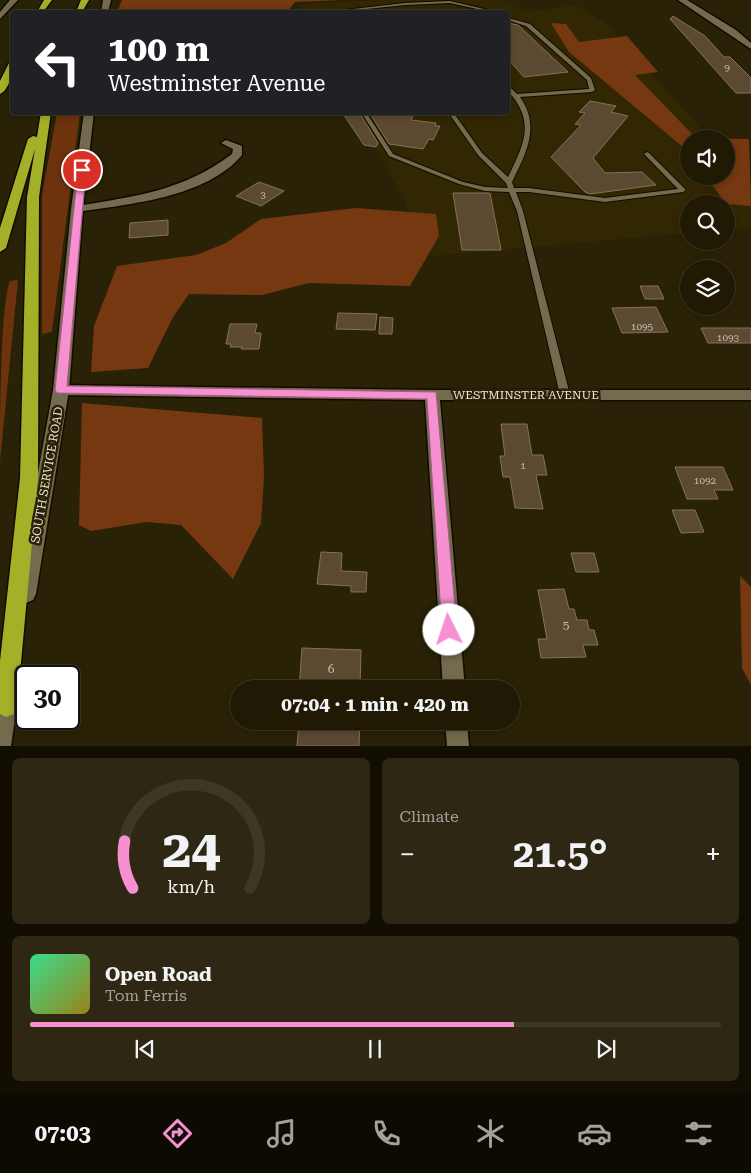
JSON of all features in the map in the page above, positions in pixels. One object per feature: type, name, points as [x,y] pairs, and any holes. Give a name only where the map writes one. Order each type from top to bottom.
[{"type":"highway","points":[[0,91],[10,69]]},
{"type":"highway","points":[[0,248],[40,115]]},
{"type":"highway","points":[[6,706],[30,478],[33,197],[46,115]]},
{"type":"street","points":[[0,16],[14,0]]},
{"type":"street","points":[[682,0],[733,32],[751,46]]},
{"type":"street","name":"SOUTH SERVICE ROAD","points":[[0,746],[61,390],[77,209],[89,115]]},
{"type":"street","points":[[77,209],[167,194],[196,183],[218,171],[237,155],[238,148],[226,143]]},
{"type":"street","name":"WESTMINSTER AVENUE","points":[[61,390],[432,395],[751,395]]},
{"type":"street","points":[[432,395],[453,680]]},
{"type":"street","points":[[457,730],[458,746]]},
{"type":"lane","points":[[371,10],[450,2],[486,10]]},
{"type":"lane","points":[[510,20],[528,25],[589,80],[592,90],[516,96]]},
{"type":"lane","points":[[510,90],[522,104],[529,129],[524,150],[510,186]]},
{"type":"lane","points":[[365,115],[391,155],[461,183],[485,189],[510,186],[605,200],[683,190],[647,154]]},
{"type":"lane","points":[[452,115],[480,154],[510,186],[520,211],[565,395]]},
{"type":"shaded area","points":[[122,0],[340,0],[295,2],[289,10],[118,10]]},
{"type":"shaded area","points":[[383,0],[503,0],[524,12],[576,5],[608,25],[702,130],[680,130],[680,185],[735,185],[735,179],[751,185],[751,228],[735,229],[735,195],[680,195],[680,234],[433,256],[359,115],[510,115],[510,10],[304,10],[300,4]]},
{"type":"shaded area","points":[[551,23],[566,24],[579,42],[627,36],[658,72],[635,75],[688,130],[680,130],[680,144],[569,52]]},
{"type":"shaded area","points":[[57,115],[80,115],[52,332],[42,334],[42,195]]},
{"type":"shaded area","points":[[735,139],[749,139],[751,206],[735,205],[735,195],[720,195],[712,185],[735,185]]},
{"type":"shaded area","points":[[356,208],[436,214],[439,236],[410,286],[309,283],[262,295],[189,294],[173,317],[148,368],[91,372],[94,326],[117,266],[196,255],[226,243],[261,219]]},
{"type":"shaded area","points":[[18,280],[0,461],[4,315],[10,281]]},
{"type":"shaded area","points":[[82,403],[262,418],[264,476],[261,523],[233,579],[181,525],[146,522],[91,531],[79,525]]},
{"type":"shaded area","points":[[740,576],[751,587],[751,685],[742,668]]},
{"type":"building","points":[[673,16],[705,36],[724,57],[730,57],[751,78],[751,93],[736,93],[670,19]]},
{"type":"building","points":[[510,23],[518,25],[568,72],[524,77],[510,61]]},
{"type":"building","points":[[590,101],[616,106],[611,112],[628,116],[593,158],[605,173],[642,172],[656,185],[590,194],[585,192],[551,157],[581,125],[575,124],[585,113],[579,112]]},
{"type":"building","points":[[344,115],[361,115],[378,143],[376,147],[364,145]]},
{"type":"building","points":[[371,115],[414,115],[411,120],[436,123],[435,126],[440,126],[433,140],[429,139],[423,149],[389,144]]},
{"type":"building","points":[[259,182],[284,191],[261,206],[236,196]]},
{"type":"building","points":[[453,193],[490,193],[501,250],[462,250]]},
{"type":"building","points":[[168,220],[168,235],[129,238],[130,223]]},
{"type":"building","points":[[640,286],[658,286],[664,299],[645,299]]},
{"type":"building","points":[[656,307],[668,332],[622,333],[612,308]]},
{"type":"building","points":[[338,313],[377,314],[375,330],[336,329]]},
{"type":"building","points":[[380,317],[393,318],[392,334],[379,334]]},
{"type":"building","points":[[230,324],[257,324],[255,333],[261,333],[259,349],[241,349],[242,347],[230,347],[231,344],[226,344]]},
{"type":"building","points":[[701,328],[751,328],[751,343],[708,343]]},
{"type":"building","points":[[501,424],[527,424],[532,455],[543,455],[547,475],[536,475],[543,509],[515,508],[510,477],[503,477],[500,456],[505,456]]},
{"type":"building","points":[[675,467],[723,467],[733,490],[714,490],[718,499],[687,499]]},
{"type":"building","points":[[672,510],[695,510],[704,532],[681,533]]},
{"type":"building","points":[[321,552],[342,553],[341,571],[367,572],[366,592],[351,592],[351,586],[317,584]]},
{"type":"building","points":[[571,553],[594,553],[599,572],[576,572]]},
{"type":"building","points":[[564,589],[569,609],[574,609],[577,620],[587,620],[589,630],[594,630],[598,645],[583,645],[586,657],[541,658],[538,639],[547,639],[538,590]]},
{"type":"building","points":[[302,648],[361,650],[360,680],[300,680]]},
{"type":"building","points":[[298,730],[360,730],[359,746],[297,746]]},
{"type":"route","points":[[82,170],[61,390],[432,395],[449,630]]}]
